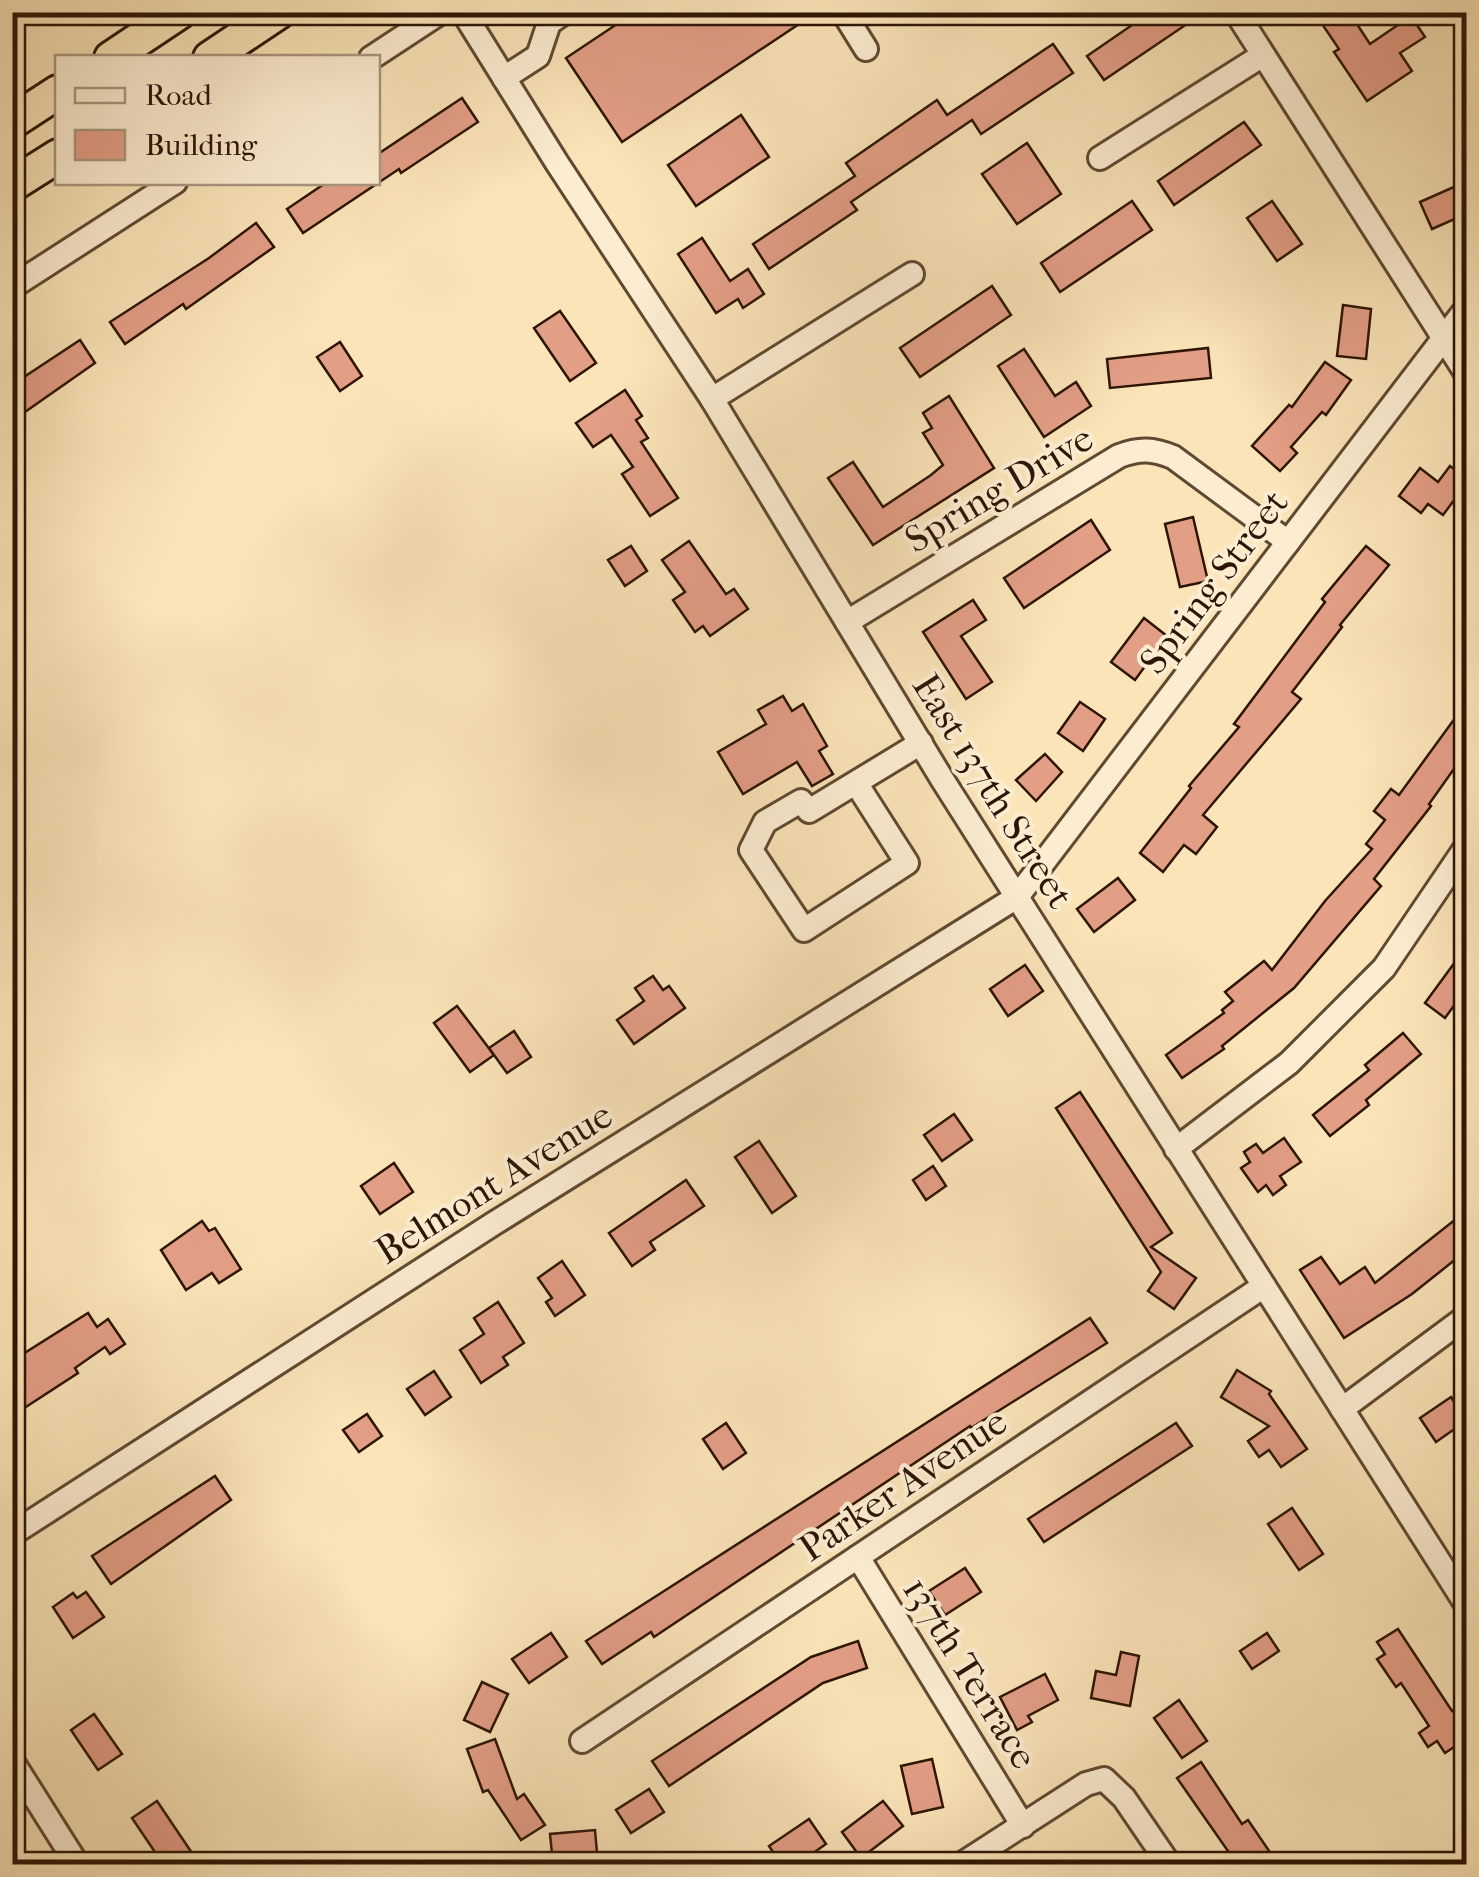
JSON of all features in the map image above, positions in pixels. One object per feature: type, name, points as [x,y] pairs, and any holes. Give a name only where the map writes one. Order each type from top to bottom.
[{"type":"highway","points":[[116,55],[180,12]]},
{"type":"highway","points":[[215,55],[280,12]]},
{"type":"highway","points":[[12,122],[55,94]]},
{"type":"highway","points":[[12,185],[55,158]]},
{"type":"street","points":[[376,55],[441,12]]},
{"type":"street","name":"East 137th Street","points":[[464,12],[712,399],[921,744],[1466,1604]]},
{"type":"street","points":[[504,78],[538,56],[549,23],[565,12]]},
{"type":"street","points":[[843,12],[866,49]]},
{"type":"street","points":[[1236,12],[1466,373]]},
{"type":"street","points":[[1100,158],[1262,55]]},
{"type":"street","points":[[12,287],[171,185]]},
{"type":"street","points":[[712,399],[912,274]]},
{"type":"street","name":"Spring Street","points":[[1017,897],[1466,309]]},
{"type":"street","name":"Spring Drive","points":[[847,622],[1120,456],[1137,450],[1156,450],[1173,457],[1288,542]]},
{"type":"street","points":[[856,783],[907,863],[804,930],[751,850],[766,822],[801,801],[809,812],[856,783],[921,744]]},
{"type":"street","points":[[1176,1149],[1289,1064],[1384,968],[1466,847]]},
{"type":"street","name":"Belmont Avenue","points":[[12,1534],[494,1224],[1017,897]]},
{"type":"street","name":"Parker Avenue","points":[[582,1741],[1264,1286]]},
{"type":"street","points":[[1342,1409],[1466,1317]]},
{"type":"street","name":"137th Terrace","points":[[858,1557],[1023,1826]]},
{"type":"street","points":[[12,1761],[77,1864]]},
{"type":"street","points":[[962,1864],[1086,1784],[1104,1779],[1124,1798],[1168,1864]]},
{"type":"building","points":[[635,12],[817,12],[622,142],[566,58]]},
{"type":"building","points":[[1151,12],[1179,12],[1187,24],[1104,80],[1087,56]]},
{"type":"building","points":[[1314,12],[1349,12],[1370,44],[1411,16],[1425,37],[1400,53],[1412,71],[1367,101],[1334,52],[1339,49]]},
{"type":"building","points":[[1053,44],[1073,73],[981,134],[972,120],[851,202],[857,210],[769,269],[753,244],[855,176],[846,163],[937,100],[947,115]]},
{"type":"building","points":[[462,98],[478,122],[401,173],[399,169],[380,182],[380,153]]},
{"type":"building","points":[[741,115],[769,157],[696,206],[668,165]]},
{"type":"building","points":[[1244,122],[1261,145],[1174,205],[1158,181]]},
{"type":"building","points":[[1027,143],[1061,194],[1017,224],[982,174]]},
{"type":"building","points":[[323,185],[375,185],[303,233],[287,209]]},
{"type":"building","points":[[1456,186],[1466,214],[1432,229],[1420,202]]},
{"type":"building","points":[[1132,201],[1152,230],[1060,292],[1041,263]]},
{"type":"building","points":[[1272,201],[1302,244],[1277,261],[1247,218]]},
{"type":"building","points":[[256,223],[274,247],[186,309],[183,304],[125,344],[110,322]]},
{"type":"building","points":[[702,238],[730,281],[748,269],[764,294],[743,308],[738,299],[716,313],[678,254]]},
{"type":"building","points":[[992,286],[1011,315],[920,377],[900,348]]},
{"type":"building","points":[[1343,305],[1371,309],[1366,359],[1337,356]]},
{"type":"building","points":[[560,311],[596,363],[570,381],[534,328]]},
{"type":"building","points":[[80,340],[95,363],[12,421],[12,385]]},
{"type":"building","points":[[340,342],[362,376],[340,391],[317,357]]},
{"type":"building","points":[[1208,348],[1211,378],[1110,388],[1107,359]]},
{"type":"building","points":[[1024,349],[1055,396],[1076,382],[1091,406],[1044,437],[998,366]]},
{"type":"building","points":[[1325,362],[1351,380],[1326,415],[1322,412],[1291,447],[1297,453],[1280,471],[1252,446],[1289,405],[1292,407]]},
{"type":"building","points":[[625,390],[642,416],[636,420],[648,438],[641,442],[678,498],[650,516],[622,474],[633,467],[611,435],[593,447],[576,423]]},
{"type":"building","points":[[949,396],[994,468],[873,545],[828,478],[853,462],[883,507],[931,475],[943,465],[923,433],[932,428],[923,413]]},
{"type":"building","points":[[1450,466],[1466,478],[1466,484],[1443,515],[1428,504],[1421,513],[1399,496],[1420,468],[1438,482]]},
{"type":"building","points":[[1193,517],[1208,581],[1180,587],[1165,524]]},
{"type":"building","points":[[1091,520],[1110,550],[1024,608],[1004,578]]},
{"type":"building","points":[[689,541],[726,594],[734,589],[748,609],[710,636],[703,626],[695,632],[673,600],[685,592],[662,560]]},
{"type":"building","points":[[631,546],[647,571],[625,586],[608,560]]},
{"type":"building","points":[[1366,546],[1389,565],[1292,692],[1301,699],[1203,815],[1217,827],[1196,854],[1184,845],[1163,872],[1140,853],[1239,727],[1234,724],[1325,602],[1322,599]]},
{"type":"building","points":[[973,600],[986,620],[961,636],[992,682],[966,699],[923,632]]},
{"type":"building","points":[[1144,618],[1167,636],[1135,680],[1111,662]]},
{"type":"building","points":[[783,696],[792,711],[803,704],[827,746],[819,751],[833,774],[812,786],[797,762],[743,794],[718,752],[766,724],[758,710]]},
{"type":"building","points":[[1080,702],[1105,719],[1083,751],[1058,733]]},
{"type":"building","points":[[1466,703],[1466,752],[1431,806],[1374,879],[1381,886],[1294,988],[1222,1046],[1224,1049],[1182,1078],[1166,1055],[1224,1013],[1222,1010],[1233,1001],[1225,992],[1264,961],[1272,970],[1325,901],[1372,849],[1366,844],[1385,820],[1374,811],[1391,789],[1399,795]]},
{"type":"building","points":[[1045,754],[1062,772],[1036,801],[1016,780]]},
{"type":"building","points":[[1118,878],[1135,900],[1094,932],[1077,909]]},
{"type":"building","points":[[1466,947],[1466,989],[1445,1018],[1425,1003]]},
{"type":"building","points":[[1025,965],[1043,991],[1008,1016],[990,989]]},
{"type":"building","points":[[653,976],[663,990],[669,986],[685,1008],[634,1044],[617,1020],[644,1001],[635,988]]},
{"type":"building","points":[[457,1006],[494,1055],[470,1072],[434,1023]]},
{"type":"building","points":[[514,1031],[531,1057],[507,1073],[489,1048]]},
{"type":"building","points":[[1403,1033],[1421,1054],[1366,1100],[1369,1105],[1330,1136],[1313,1115],[1369,1070],[1365,1065]]},
{"type":"building","points":[[1080,1092],[1172,1233],[1151,1247],[1196,1278],[1174,1309],[1148,1291],[1161,1272],[1056,1108]]},
{"type":"building","points":[[954,1114],[972,1140],[942,1161],[924,1135]]},
{"type":"building","points":[[1284,1138],[1301,1162],[1280,1176],[1286,1185],[1273,1195],[1266,1185],[1258,1192],[1241,1168],[1250,1162],[1244,1152],[1256,1144],[1263,1153]]},
{"type":"building","points":[[759,1141],[796,1196],[772,1213],[735,1157]]},
{"type":"building","points":[[394,1163],[413,1192],[380,1214],[361,1186]]},
{"type":"building","points":[[933,1166],[946,1186],[926,1200],[913,1180]]},
{"type":"building","points":[[686,1180],[704,1206],[650,1242],[655,1250],[632,1266],[609,1233]]},
{"type":"building","points":[[1466,1211],[1466,1251],[1412,1294],[1344,1338],[1300,1270],[1321,1257],[1340,1284],[1365,1267],[1375,1283]]},
{"type":"building","points":[[202,1221],[209,1231],[215,1228],[241,1269],[219,1283],[212,1273],[186,1290],[161,1250]]},
{"type":"building","points":[[562,1261],[585,1295],[555,1316],[546,1302],[552,1298],[538,1278]]},
{"type":"building","points":[[498,1302],[524,1343],[503,1357],[508,1365],[481,1383],[460,1350],[484,1334],[474,1318]]},
{"type":"building","points":[[88,1313],[97,1327],[108,1319],[125,1344],[110,1354],[105,1347],[75,1368],[78,1373],[12,1416],[12,1361]]},
{"type":"building","points":[[1090,1318],[1107,1343],[970,1426],[654,1637],[651,1632],[602,1664],[586,1641]]},
{"type":"building","points":[[1237,1370],[1271,1391],[1269,1394],[1307,1449],[1281,1467],[1269,1450],[1259,1457],[1248,1441],[1269,1426],[1221,1397]]},
{"type":"building","points":[[434,1371],[451,1397],[425,1415],[407,1389]]},
{"type":"building","points":[[1451,1397],[1466,1421],[1436,1442],[1420,1418]]},
{"type":"building","points":[[367,1414],[382,1436],[359,1452],[343,1430]]},
{"type":"building","points":[[726,1423],[746,1453],[723,1469],[703,1439]]},
{"type":"building","points":[[1176,1423],[1192,1446],[1044,1542],[1028,1519]]},
{"type":"building","points":[[215,1476],[231,1500],[111,1584],[92,1556]]},
{"type":"building","points":[[1292,1508],[1323,1554],[1299,1570],[1268,1524]]},
{"type":"building","points":[[965,1568],[981,1592],[945,1615],[929,1591]]},
{"type":"building","points":[[86,1592],[104,1617],[73,1638],[53,1607],[73,1593],[77,1598]]},
{"type":"building","points":[[1398,1629],[1452,1711],[1466,1702],[1466,1720],[1461,1724],[1466,1739],[1445,1753],[1437,1741],[1428,1747],[1419,1733],[1429,1726],[1401,1683],[1396,1687],[1377,1659],[1385,1654],[1377,1642]]},
{"type":"building","points":[[551,1633],[567,1657],[529,1683],[512,1659]]},
{"type":"building","points":[[1267,1633],[1279,1651],[1252,1669],[1240,1651]]},
{"type":"building","points":[[858,1641],[867,1668],[823,1683],[669,1786],[652,1761],[811,1657]]},
{"type":"building","points":[[1121,1652],[1139,1656],[1130,1706],[1091,1698],[1096,1671],[1116,1675]]},
{"type":"building","points":[[1045,1674],[1058,1700],[1028,1716],[1032,1722],[1017,1730],[1000,1697]]},
{"type":"building","points":[[482,1682],[508,1694],[490,1732],[464,1720]]},
{"type":"building","points":[[1179,1700],[1207,1741],[1182,1758],[1154,1718]]},
{"type":"building","points":[[94,1714],[122,1754],[98,1770],[71,1730]]},
{"type":"building","points":[[495,1739],[517,1799],[524,1794],[545,1825],[521,1840],[488,1790],[483,1792],[467,1749]]},
{"type":"building","points":[[932,1759],[943,1807],[912,1814],[901,1766]]},
{"type":"building","points":[[1201,1762],[1242,1824],[1248,1820],[1278,1864],[1237,1864],[1177,1778]]},
{"type":"building","points":[[649,1789],[664,1812],[631,1833],[616,1810]]},
{"type":"building","points":[[157,1801],[194,1856],[182,1864],[163,1864],[132,1818]]},
{"type":"building","points":[[883,1801],[903,1826],[861,1858],[842,1832]]},
{"type":"building","points":[[809,1819],[826,1844],[809,1856],[815,1864],[781,1864],[769,1846]]},
{"type":"building","points":[[595,1830],[598,1864],[553,1864],[550,1834]]}]
